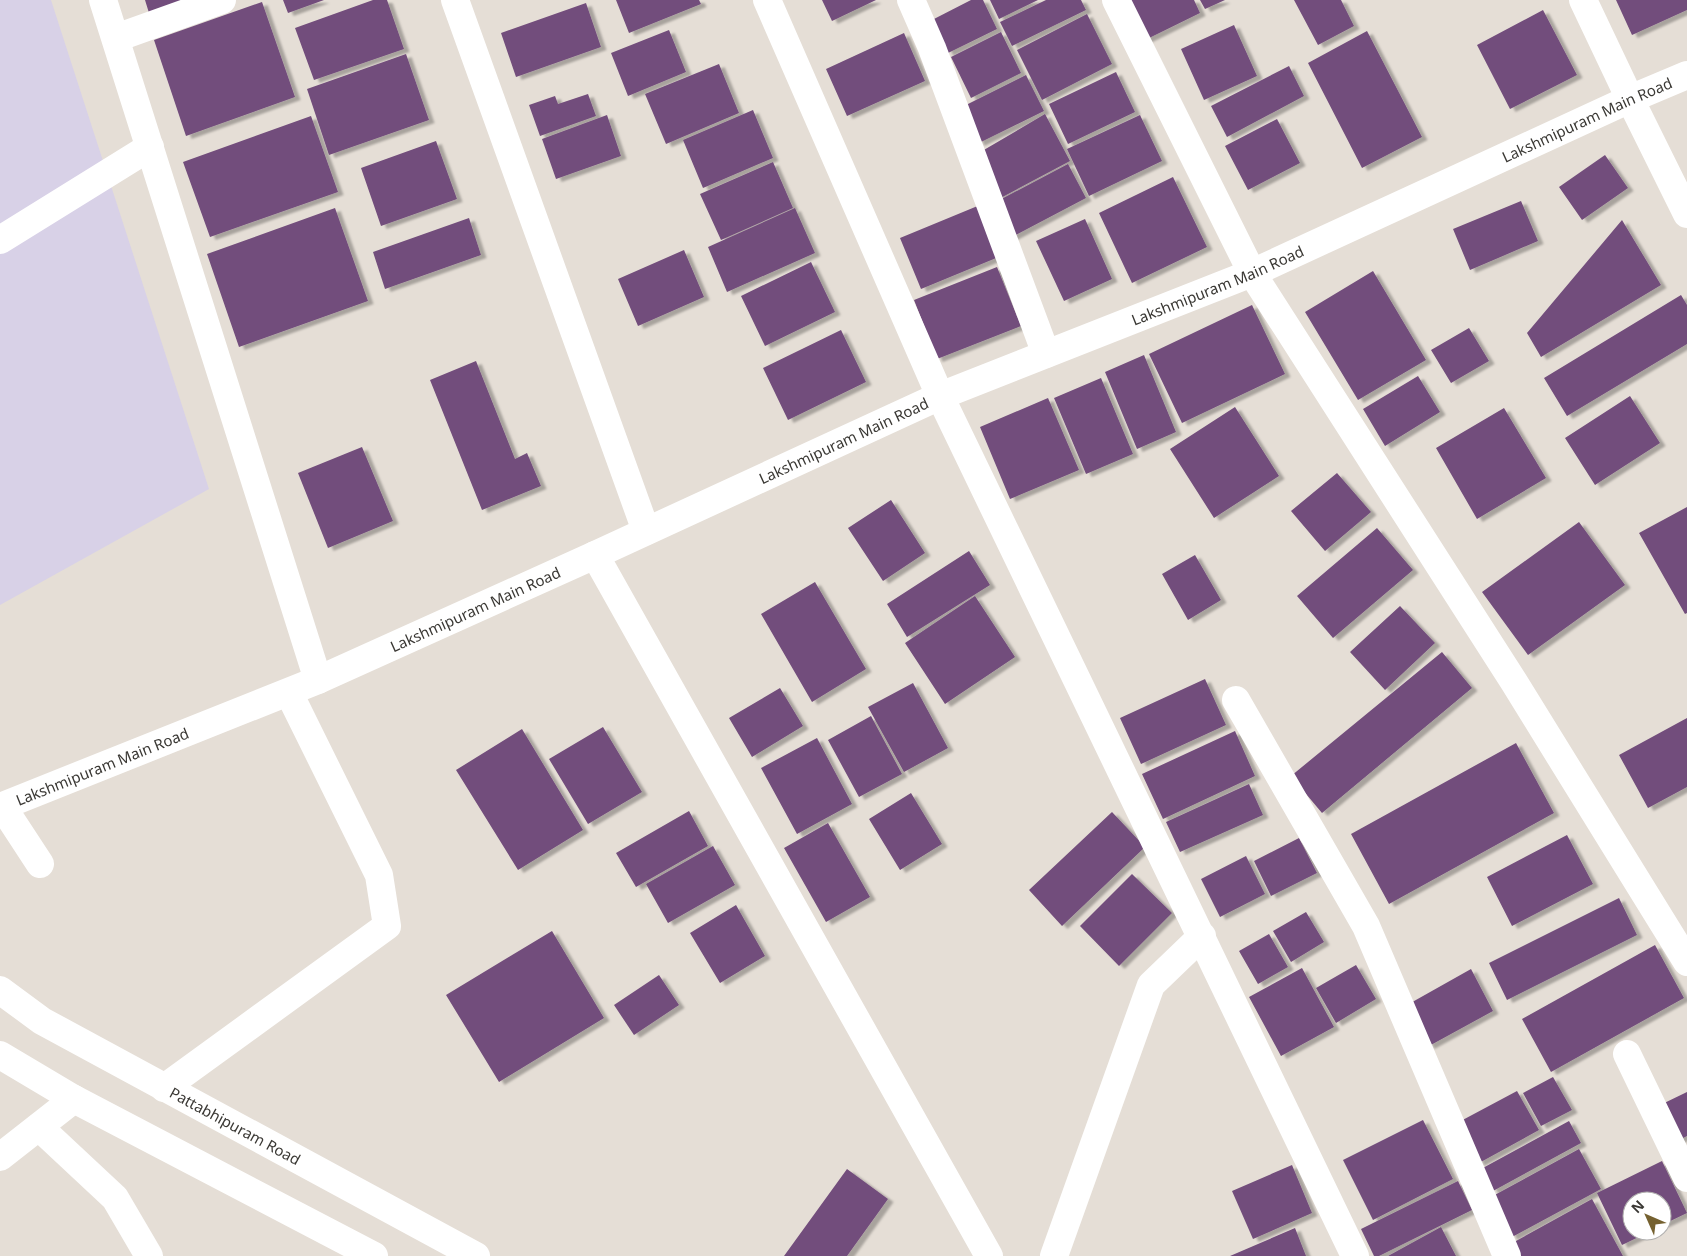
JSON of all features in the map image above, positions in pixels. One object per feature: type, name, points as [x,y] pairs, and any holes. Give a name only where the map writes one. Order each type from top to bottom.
[{"type":"street","points":[[103,0],[318,680]]},
{"type":"street","points":[[116,38],[222,0]]},
{"type":"street","points":[[455,0],[646,531]]},
{"type":"street","points":[[767,0],[940,396],[1355,1256]]},
{"type":"street","points":[[911,0],[932,48],[1046,354]]},
{"type":"street","points":[[1116,0],[1252,273],[1514,682],[1687,962]]},
{"type":"street","points":[[1583,0],[1687,214]]},
{"type":"street","name":"Lakshmipuram Main Road","points":[[1,807],[289,693],[595,556],[940,396],[1252,273],[1630,99],[1687,75]]},
{"type":"street","points":[[0,240],[150,147]]},
{"type":"street","points":[[595,556],[989,1256]]},
{"type":"street","points":[[164,1088],[386,926],[379,875],[289,693]]},
{"type":"street","points":[[1236,700],[1366,926],[1507,1256]]},
{"type":"street","points":[[1,807],[40,864]]},
{"type":"street","points":[[1054,1256],[1151,985],[1202,936]]},
{"type":"street","name":"Pattabhipuram Road","points":[[0,990],[42,1020],[476,1256]]},
{"type":"street","points":[[1627,1054],[1687,1178]]},
{"type":"street","points":[[0,1055],[74,1098],[374,1256]]},
{"type":"street","points":[[0,1157],[74,1098]]},
{"type":"street","points":[[39,1127],[115,1198],[149,1256]]},
{"type":"shaded area","points":[[0,0],[51,0],[209,489],[0,605]]},
{"type":"building","points":[[145,0],[185,0],[149,13]]},
{"type":"building","points":[[283,0],[324,0],[288,13]]},
{"type":"building","points":[[373,0],[387,0],[404,49],[314,80],[295,28]]},
{"type":"building","points":[[616,0],[699,0],[701,4],[629,33]]},
{"type":"building","points":[[822,0],[876,0],[832,21]]},
{"type":"building","points":[[971,0],[983,0],[997,29],[948,53],[932,20]]},
{"type":"building","points":[[990,0],[1038,0],[999,19]]},
{"type":"building","points":[[1046,0],[1081,0],[1086,10],[1012,46],[1000,22]]},
{"type":"building","points":[[1123,0],[1194,0],[1200,13],[1143,41]]},
{"type":"building","points":[[1200,0],[1225,0],[1205,9]]},
{"type":"building","points":[[1294,0],[1341,0],[1354,26],[1318,45]]},
{"type":"building","points":[[1616,0],[1687,0],[1687,10],[1632,35]]},
{"type":"building","points":[[262,2],[295,97],[186,136],[154,40]]},
{"type":"building","points":[[586,3],[601,47],[516,77],[501,33]]},
{"type":"building","points":[[1543,10],[1577,75],[1510,109],[1477,45]]},
{"type":"building","points":[[1087,14],[1112,64],[1042,100],[1017,50]]},
{"type":"building","points":[[1234,25],[1257,76],[1204,100],[1181,49]]},
{"type":"building","points":[[669,30],[686,72],[628,96],[611,53]]},
{"type":"building","points":[[1367,31],[1422,137],[1362,168],[1308,63]]},
{"type":"building","points":[[1001,32],[1021,73],[971,98],[951,57]]},
{"type":"building","points":[[904,33],[925,81],[847,116],[826,69]]},
{"type":"building","points":[[406,54],[429,120],[329,155],[307,89]]},
{"type":"building","points":[[719,64],[739,113],[666,144],[645,94]]},
{"type":"building","points":[[1289,66],[1304,96],[1227,137],[1211,106]]},
{"type":"building","points":[[1116,72],[1135,112],[1068,144],[1049,104]]},
{"type":"building","points":[[1026,75],[1044,111],[979,143],[962,107]]},
{"type":"building","points":[[588,94],[596,116],[540,136],[529,105],[555,96],[558,104]]},
{"type":"building","points":[[753,110],[773,158],[703,188],[683,140]]},
{"type":"building","points":[[1045,114],[1070,161],[993,202],[977,154]]},
{"type":"building","points":[[607,115],[621,156],[556,179],[542,139]]},
{"type":"building","points":[[1140,115],[1162,161],[1089,196],[1067,149]]},
{"type":"building","points":[[311,116],[338,192],[210,237],[183,162]]},
{"type":"building","points":[[1277,119],[1300,163],[1248,190],[1225,146]]},
{"type":"building","points":[[436,141],[457,199],[381,226],[361,168]]},
{"type":"building","points":[[1605,155],[1628,188],[1582,220],[1559,187]]},
{"type":"building","points":[[773,162],[793,208],[721,240],[700,194]]},
{"type":"building","points":[[1068,164],[1086,198],[1010,238],[992,204]]},
{"type":"building","points":[[1173,177],[1207,247],[1132,283],[1099,213]]},
{"type":"building","points":[[1521,201],[1538,241],[1470,270],[1453,229]]},
{"type":"building","points":[[980,205],[1001,256],[921,289],[900,238]]},
{"type":"building","points":[[335,208],[368,301],[239,347],[207,254]]},
{"type":"building","points":[[795,208],[815,253],[727,292],[708,247]]},
{"type":"building","points":[[469,218],[481,255],[385,289],[373,252]]},
{"type":"building","points":[[1085,219],[1112,279],[1064,301],[1036,241]]},
{"type":"building","points":[[1622,220],[1661,285],[1541,357],[1527,333]]},
{"type":"building","points":[[684,250],[704,297],[638,326],[618,279]]},
{"type":"building","points":[[811,262],[835,312],[765,346],[741,296]]},
{"type":"building","points":[[997,267],[1021,326],[937,359],[914,300]]},
{"type":"building","points":[[1373,271],[1426,360],[1358,400],[1305,312]]},
{"type":"building","points":[[1681,295],[1687,305],[1687,344],[1567,416],[1544,378]]},
{"type":"building","points":[[1252,305],[1285,374],[1182,423],[1149,354]]},
{"type":"building","points":[[1469,328],[1489,361],[1451,383],[1431,350]]},
{"type":"building","points":[[841,330],[866,382],[788,420],[763,368]]},
{"type":"building","points":[[1144,355],[1176,432],[1137,449],[1105,372]]},
{"type":"building","points":[[476,361],[515,459],[527,453],[541,486],[482,510],[430,380]]},
{"type":"building","points":[[1418,376],[1440,412],[1385,446],[1363,409]]},
{"type":"building","points":[[1101,378],[1133,454],[1086,474],[1054,398]]},
{"type":"building","points":[[1630,396],[1660,443],[1595,485],[1565,438]]},
{"type":"building","points":[[1048,398],[1079,470],[1010,499],[980,427]]},
{"type":"building","points":[[1235,407],[1279,476],[1214,518],[1170,449]]},
{"type":"building","points":[[1504,408],[1546,478],[1477,519],[1436,448]]},
{"type":"building","points":[[362,447],[393,521],[328,548],[298,473]]},
{"type":"building","points":[[1337,473],[1371,512],[1325,551],[1291,511]]},
{"type":"building","points":[[891,500],[925,553],[883,581],[848,528]]},
{"type":"building","points":[[1687,507],[1687,613],[1685,614],[1639,533]]},
{"type":"building","points":[[1579,522],[1625,585],[1528,655],[1482,592]]},
{"type":"building","points":[[1377,528],[1413,570],[1333,638],[1297,596]]},
{"type":"building","points":[[969,551],[990,585],[907,637],[887,604]]},
{"type":"building","points":[[1195,555],[1221,600],[1188,620],[1162,574]]},
{"type":"building","points":[[815,582],[866,669],[812,702],[761,614]]},
{"type":"building","points":[[975,596],[1015,657],[945,704],[905,643]]},
{"type":"building","points":[[1400,606],[1435,643],[1385,690],[1350,652]]},
{"type":"building","points":[[1442,652],[1472,688],[1322,813],[1291,776]]},
{"type":"building","points":[[1205,679],[1226,725],[1141,764],[1120,718]]},
{"type":"building","points":[[913,683],[948,748],[904,772],[868,707]]},
{"type":"building","points":[[780,688],[803,726],[752,757],[729,718]]},
{"type":"building","points":[[871,716],[902,774],[859,797],[828,740]]},
{"type":"building","points":[[1687,718],[1687,787],[1648,808],[1619,755]]},
{"type":"building","points":[[603,727],[642,792],[588,824],[549,759]]},
{"type":"building","points":[[522,729],[583,830],[518,870],[456,770]]},
{"type":"building","points":[[1235,731],[1255,776],[1163,819],[1142,774]]},
{"type":"building","points":[[817,738],[852,804],[797,834],[761,768]]},
{"type":"building","points":[[1516,743],[1554,813],[1389,904],[1351,834]]},
{"type":"building","points":[[1249,784],[1263,815],[1180,852],[1166,822]]},
{"type":"building","points":[[911,793],[942,844],[900,870],[869,819]]},
{"type":"building","points":[[689,811],[708,846],[636,887],[616,853]]},
{"type":"building","points":[[1112,812],[1145,847],[1062,926],[1029,890]]},
{"type":"building","points":[[828,823],[870,897],[826,922],[784,848]]},
{"type":"building","points":[[1567,835],[1593,884],[1512,926],[1487,877]]},
{"type":"building","points":[[1299,838],[1317,873],[1271,896],[1254,861]]},
{"type":"building","points":[[713,846],[735,885],[668,923],[646,884]]},
{"type":"building","points":[[1246,856],[1265,894],[1220,917],[1201,879]]},
{"type":"building","points":[[1132,874],[1172,913],[1119,966],[1080,926]]},
{"type":"building","points":[[1619,898],[1637,935],[1507,1000],[1489,963]]},
{"type":"building","points":[[736,905],[765,956],[720,983],[690,933]]},
{"type":"building","points":[[1306,912],[1324,942],[1291,962],[1273,931]]},
{"type":"building","points":[[552,931],[604,1018],[499,1082],[446,995]]},
{"type":"building","points":[[1269,934],[1288,967],[1258,984],[1239,951]]},
{"type":"building","points":[[1655,945],[1684,998],[1551,1072],[1522,1019]]},
{"type":"building","points":[[1356,965],[1376,999],[1336,1023],[1316,988]]},
{"type":"building","points":[[1302,968],[1334,1027],[1281,1056],[1249,997]]},
{"type":"building","points":[[1471,969],[1493,1011],[1429,1046],[1407,1005]]},
{"type":"building","points":[[659,975],[679,1005],[634,1035],[614,1005]]},
{"type":"building","points":[[1553,1077],[1572,1110],[1541,1126],[1523,1093]]},
{"type":"building","points":[[1517,1091],[1539,1130],[1479,1163],[1457,1123]]},
{"type":"building","points":[[1687,1092],[1687,1136],[1673,1143],[1656,1107]]},
{"type":"building","points":[[1423,1120],[1453,1179],[1373,1220],[1343,1160]]},
{"type":"building","points":[[1569,1121],[1581,1143],[1493,1191],[1481,1169]]},
{"type":"building","points":[[1579,1149],[1601,1189],[1512,1237],[1491,1197]]},
{"type":"building","points":[[1662,1161],[1687,1213],[1672,1220],[1672,1191],[1622,1191],[1622,1241],[1630,1241],[1622,1245],[1597,1193]]},
{"type":"building","points":[[1292,1165],[1312,1213],[1253,1239],[1232,1191]]},
{"type":"building","points":[[847,1169],[888,1199],[847,1256],[784,1256]]},
{"type":"building","points":[[1458,1181],[1472,1210],[1379,1256],[1374,1256],[1361,1229]]},
{"type":"building","points":[[1592,1199],[1623,1256],[1510,1256],[1505,1247]]},
{"type":"building","points":[[1441,1227],[1456,1256],[1388,1256]]},
{"type":"building","points":[[1295,1228],[1306,1256],[1230,1256]]}]
